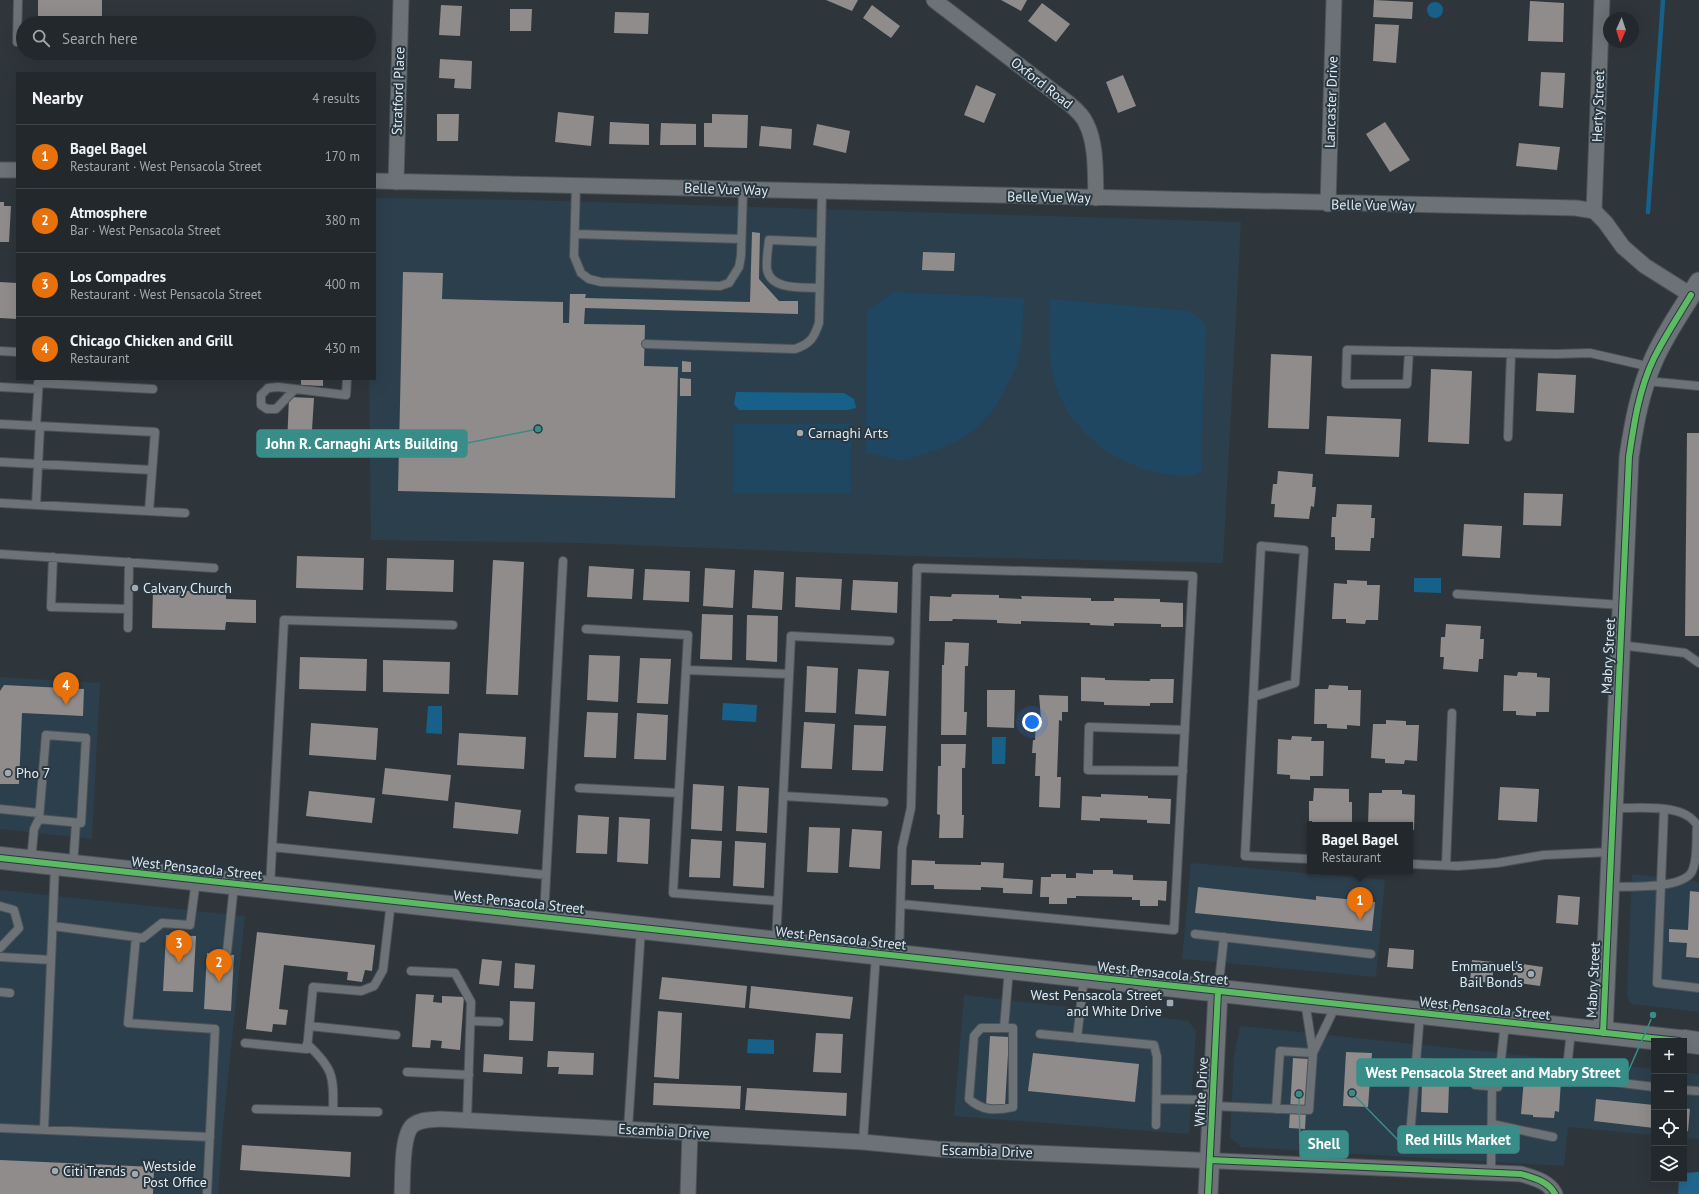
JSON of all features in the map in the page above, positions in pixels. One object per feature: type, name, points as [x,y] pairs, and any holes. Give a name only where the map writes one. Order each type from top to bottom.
[{"type":"main road","name":"West Pensacola Street","points":[[0,858],[1651,1038]]},
{"type":"main road","name":"West Pensacola Street","points":[[1687,1042],[1699,1043]]},
{"type":"street","name":"Stratford Place","points":[[396,182],[401,0]]},
{"type":"street","name":"Oxford Road","points":[[935,0],[1067,102],[1080,114],[1087,124],[1092,145],[1096,198]]},
{"type":"street","name":"Lancaster Drive","points":[[1328,204],[1334,0]]},
{"type":"street","name":"Herty Street","points":[[1594,211],[1602,0]]},
{"type":"street","points":[[0,170],[16,170]]},
{"type":"street","name":"Belle Vue Way","points":[[376,181],[1328,204],[1576,208],[1594,211]]},
{"type":"street","points":[[1594,211],[1605,222],[1623,247],[1645,266],[1695,288]]},
{"type":"street","name":"Mabry Street","points":[[1603,1033],[1629,457],[1633,426],[1648,374],[1695,288]]},
{"type":"street","name":"White Drive","points":[[1208,1194],[1218,991]]},
{"type":"street","name":"Escambia Drive","points":[[402,1194],[404,1149],[409,1130],[414,1124],[424,1120],[440,1119],[863,1142],[937,1149],[1521,1174],[1536,1178],[1549,1186],[1555,1194]]},
{"type":"street","points":[[688,1194],[690,1132]]},
{"type":"lane","points":[[18,0],[18,16]]},
{"type":"lane","points":[[576,185],[574,256],[581,273],[589,279],[601,282],[720,286],[729,283],[739,267],[743,190]]},
{"type":"lane","points":[[646,344],[795,349],[806,345],[814,338],[819,323],[822,192]]},
{"type":"lane","points":[[575,234],[741,239]]},
{"type":"lane","points":[[820,288],[785,286],[773,280],[767,270],[769,240],[821,242]]},
{"type":"lane","points":[[1409,351],[1407,384],[1346,384],[1347,350],[1590,353],[1648,374],[1698,384]]},
{"type":"lane","points":[[0,351],[16,352]]},
{"type":"lane","points":[[1508,437],[1511,353]]},
{"type":"lane","points":[[295,389],[346,395],[347,380]]},
{"type":"lane","points":[[36,505],[38,464],[38,384]]},
{"type":"lane","points":[[0,387],[38,384],[153,389]]},
{"type":"lane","points":[[0,424],[154,432],[149,511]]},
{"type":"lane","points":[[0,462],[152,470]]},
{"type":"lane","points":[[0,503],[185,513]]},
{"type":"lane","points":[[1253,697],[1295,683],[1304,550],[1261,546],[1253,697],[1245,856],[1307,859]]},
{"type":"lane","points":[[0,554],[214,568]]},
{"type":"lane","points":[[53,557],[51,607],[128,609]]},
{"type":"lane","points":[[544,917],[563,561]]},
{"type":"lane","points":[[128,628],[129,562]]},
{"type":"lane","points":[[899,957],[900,904],[902,848],[911,808],[917,568],[1193,576],[1174,930],[900,904]]},
{"type":"lane","points":[[1457,594],[1622,605]]},
{"type":"lane","points":[[270,888],[284,620],[453,625]]},
{"type":"lane","points":[[586,629],[688,635],[673,893],[778,901]]},
{"type":"lane","points":[[776,943],[791,636],[890,641]]},
{"type":"lane","points":[[1620,644],[1685,653],[1699,663]]},
{"type":"lane","points":[[686,670],[789,674]]},
{"type":"lane","points":[[1446,866],[1452,713]]},
{"type":"lane","points":[[1183,771],[1088,770],[1089,727],[1185,730]]},
{"type":"lane","points":[[0,809],[39,816],[76,823],[81,823],[86,738],[46,735],[39,816],[34,829],[31,862]]},
{"type":"lane","points":[[579,788],[679,792]]},
{"type":"lane","points":[[783,796],[884,802]]},
{"type":"lane","points":[[1609,887],[1661,885],[1681,882],[1689,877],[1693,869],[1695,859],[1697,825],[1686,813],[1664,809],[1613,808]]},
{"type":"lane","points":[[1664,809],[1657,983],[1699,988]]},
{"type":"lane","points":[[44,1130],[53,926],[64,865],[76,823]]},
{"type":"lane","points":[[272,847],[546,875]]},
{"type":"lane","points":[[1413,864],[1446,866],[1497,863],[1544,855],[1611,852]]},
{"type":"lane","points":[[53,926],[143,938],[162,923],[190,925],[196,880]]},
{"type":"lane","points":[[227,952],[234,884]]},
{"type":"lane","points":[[245,1043],[307,1049],[313,987],[361,991],[374,986],[379,980],[383,970],[392,901]]},
{"type":"lane","points":[[0,906],[14,910],[19,928],[0,948]]},
{"type":"lane","points":[[628,1129],[641,928]]},
{"type":"lane","points":[[1195,934],[1371,954]]},
{"type":"lane","points":[[136,937],[128,1023],[215,1029],[207,1194]]},
{"type":"lane","points":[[1218,991],[1224,937]]},
{"type":"lane","points":[[863,1142],[876,954]]},
{"type":"lane","points":[[0,957],[51,960]]},
{"type":"lane","points":[[1004,1028],[1009,968]]},
{"type":"lane","points":[[411,971],[455,973],[471,1002],[467,1120]]},
{"type":"lane","points":[[1077,1038],[1084,977]]},
{"type":"lane","points":[[0,992],[10,993]]},
{"type":"lane","points":[[1157,1098],[1276,1109],[1310,1110],[1313,1053],[1304,1001]]},
{"type":"lane","points":[[1313,1053],[1336,1004]]},
{"type":"lane","points":[[1411,1124],[1420,1013]]},
{"type":"lane","points":[[471,1021],[500,1022]]},
{"type":"lane","points":[[1475,1085],[1498,1087],[1505,1022]]},
{"type":"lane","points":[[309,1026],[396,1035]]},
{"type":"lane","points":[[981,1028],[1004,1028],[1013,1028],[1013,1107],[1002,1109],[984,1109],[969,1099],[974,1036],[981,1028]]},
{"type":"lane","points":[[1499,1071],[1566,1077],[1571,1030]]},
{"type":"lane","points":[[1040,1034],[1154,1045],[1157,1057],[1156,1125]]},
{"type":"lane","points":[[307,1044],[324,1060],[331,1074],[334,1085],[333,1111]]},
{"type":"lane","points":[[1276,1109],[1280,1051],[1313,1053]]},
{"type":"lane","points":[[1416,1062],[1446,1065]]},
{"type":"lane","points":[[407,1072],[469,1075]]},
{"type":"lane","points":[[1597,1080],[1651,1087]]},
{"type":"lane","points":[[1491,1173],[1492,1087]]},
{"type":"lane","points":[[1687,1090],[1697,1091]]},
{"type":"lane","points":[[256,1108],[378,1112]]},
{"type":"lane","points":[[1492,1124],[1553,1137]]},
{"type":"lane","points":[[0,1128],[210,1137]]},
{"type":"shaded area","points":[[1432,2],[1438,2],[1443,7],[1441,16],[1438,18],[1432,18],[1427,13],[1427,7]]},
{"type":"shaded area","name":"Carnaghi Arts","points":[[376,198],[527,200],[1241,222],[1223,563],[909,556],[580,543],[371,540],[369,380],[376,380]]},
{"type":"shaded area","points":[[893,292],[1024,298],[1022,341],[1016,368],[995,408],[975,429],[960,440],[943,448],[903,461],[866,453],[867,312]]},
{"type":"shaded area","points":[[1050,299],[1190,311],[1206,325],[1201,472],[1189,476],[1182,476],[1147,470],[1113,455],[1084,432],[1072,418],[1055,385],[1049,349]]},
{"type":"shaded area","points":[[736,392],[844,393],[854,399],[856,408],[847,410],[739,410],[734,404]]},
{"type":"shaded area","points":[[733,424],[851,424],[851,493],[733,493]]},
{"type":"shaded area","points":[[1414,578],[1441,578],[1441,593],[1414,592]]},
{"type":"shaded area","points":[[0,677],[100,683],[92,839],[0,829]]},
{"type":"shaded area","points":[[723,703],[757,705],[756,722],[722,720]]},
{"type":"shaded area","points":[[428,706],[442,706],[442,734],[426,733]]},
{"type":"shaded area","points":[[992,737],[1006,737],[1005,764],[992,764]]},
{"type":"shaded area","points":[[1191,863],[1385,880],[1376,977],[1182,959]]},
{"type":"shaded area","points":[[1632,874],[1699,882],[1699,1012],[1632,1004],[1629,1001],[1627,994]]},
{"type":"shaded area","points":[[0,890],[245,916],[223,1126],[218,1194],[0,1194]]},
{"type":"shaded area","points":[[964,995],[1188,1021],[1196,1031],[1189,1134],[954,1116]]},
{"type":"shaded area","points":[[1240,1026],[1651,1069],[1651,1135],[1568,1127],[1564,1166],[1241,1147],[1230,1137],[1234,1057]]},
{"type":"shaded area","points":[[748,1039],[774,1040],[774,1054],[747,1053]]},
{"type":"shaded area","points":[[1687,1072],[1699,1074],[1699,1139],[1687,1138]]},
{"type":"shaded area","points":[[1699,1172],[1699,1194],[1678,1194],[1679,1182],[1687,1182],[1687,1173]]},
{"type":"building","points":[[38,0],[102,0],[102,16],[38,16]]},
{"type":"building","points":[[826,0],[858,0],[852,11]]},
{"type":"building","points":[[1001,0],[1027,0],[1021,11]]},
{"type":"building","points":[[1374,0],[1413,2],[1412,19],[1373,17]]},
{"type":"building","points":[[1530,1],[1564,3],[1563,42],[1528,41]]},
{"type":"building","points":[[1042,3],[1070,24],[1056,42],[1028,21]]},
{"type":"building","points":[[441,5],[462,6],[460,36],[439,35]]},
{"type":"building","points":[[872,5],[900,26],[891,38],[863,18]]},
{"type":"building","points":[[510,9],[532,9],[531,31],[510,31]]},
{"type":"building","points":[[615,12],[649,13],[648,34],[614,33]]},
{"type":"building","points":[[1375,24],[1399,25],[1396,63],[1373,61]]},
{"type":"building","points":[[440,59],[472,61],[471,89],[454,88],[455,79],[439,78]]},
{"type":"building","points":[[1541,72],[1565,73],[1563,108],[1539,106]]},
{"type":"building","points":[[1123,75],[1136,106],[1118,113],[1106,82]]},
{"type":"building","points":[[976,85],[996,94],[984,123],[964,115]]},
{"type":"building","points":[[558,112],[594,116],[591,146],[555,142]]},
{"type":"building","points":[[437,114],[459,114],[458,141],[437,141]]},
{"type":"building","points":[[712,114],[748,115],[747,148],[704,147],[704,123],[712,123]]},
{"type":"building","points":[[610,122],[649,124],[649,145],[609,144]]},
{"type":"building","points":[[1385,122],[1410,160],[1390,172],[1366,134]]},
{"type":"building","points":[[661,123],[696,124],[696,145],[660,145]]},
{"type":"building","points":[[817,124],[850,131],[846,153],[813,145]]},
{"type":"building","points":[[761,126],[792,129],[791,149],[759,146]]},
{"type":"building","points":[[1519,143],[1560,147],[1557,170],[1516,166]]},
{"type":"building","points":[[0,202],[4,202],[4,206],[11,206],[9,242],[0,242]]},
{"type":"building","points":[[752,232],[760,233],[759,279],[779,301],[798,301],[798,314],[585,308],[584,324],[645,325],[644,366],[678,367],[675,498],[398,491],[403,272],[443,273],[442,299],[563,302],[563,323],[569,323],[570,294],[586,294],[585,298],[750,302]]},
{"type":"building","points":[[923,252],[955,253],[954,271],[922,270]]},
{"type":"building","points":[[0,282],[16,283],[16,319],[0,318]]},
{"type":"building","points":[[1271,354],[1312,356],[1309,429],[1268,428]]},
{"type":"building","points":[[682,361],[691,362],[691,372],[682,372]]},
{"type":"building","points":[[1431,369],[1472,371],[1469,444],[1428,442]]},
{"type":"building","points":[[1538,373],[1576,375],[1574,413],[1536,411]]},
{"type":"building","points":[[680,378],[691,379],[691,396],[680,396]]},
{"type":"building","points":[[301,380],[323,380],[323,386],[301,385]]},
{"type":"building","points":[[289,397],[314,398],[311,446],[287,445]]},
{"type":"building","points":[[1327,416],[1401,419],[1399,457],[1325,454]]},
{"type":"building","points":[[1687,433],[1699,433],[1699,636],[1685,636]]},
{"type":"building","points":[[264,442],[280,443],[280,451],[264,450]]},
{"type":"building","points":[[1278,471],[1313,474],[1312,487],[1316,487],[1314,507],[1311,506],[1309,519],[1274,517],[1275,504],[1271,504],[1273,484],[1277,484]]},
{"type":"building","points":[[1524,493],[1563,494],[1561,526],[1523,525]]},
{"type":"building","points":[[1337,504],[1372,505],[1371,518],[1375,518],[1374,538],[1371,538],[1370,551],[1335,550],[1335,537],[1331,537],[1332,517],[1336,517]]},
{"type":"building","points":[[1464,524],[1502,526],[1500,558],[1462,556]]},
{"type":"building","points":[[297,556],[364,558],[363,590],[296,588]]},
{"type":"building","points":[[387,558],[454,560],[453,592],[386,590]]},
{"type":"building","points":[[493,560],[524,562],[518,695],[486,694]]},
{"type":"building","points":[[589,566],[634,569],[632,599],[587,597]]},
{"type":"building","points":[[705,568],[735,570],[733,608],[703,606]]},
{"type":"building","points":[[645,569],[690,571],[689,602],[643,600]]},
{"type":"building","points":[[754,570],[784,572],[782,610],[752,608]]},
{"type":"building","points":[[796,577],[842,579],[840,610],[795,607]]},
{"type":"building","points":[[853,580],[898,582],[897,613],[851,610]]},
{"type":"building","points":[[1347,580],[1367,581],[1367,585],[1380,585],[1378,620],[1366,620],[1365,624],[1346,623],[1346,619],[1332,619],[1334,583],[1347,584]]},
{"type":"building","points":[[153,590],[226,592],[226,599],[256,600],[256,623],[226,622],[225,630],[152,628]]},
{"type":"building","points":[[952,594],[999,595],[999,598],[1022,599],[1021,596],[1091,598],[1091,601],[1114,601],[1114,598],[1160,599],[1160,602],[1183,603],[1183,627],[1161,627],[1161,624],[1114,623],[1114,626],[1090,625],[1090,623],[1021,621],[1021,624],[997,623],[997,620],[953,619],[952,621],[929,621],[930,596],[951,597]]},
{"type":"building","points":[[702,614],[733,615],[732,660],[700,659]]},
{"type":"building","points":[[747,615],[778,616],[777,662],[746,660]]},
{"type":"building","points":[[1446,624],[1481,626],[1480,639],[1484,639],[1483,659],[1479,659],[1478,672],[1443,669],[1444,657],[1440,657],[1441,637],[1445,637]]},
{"type":"building","points":[[945,642],[969,643],[968,666],[965,666],[964,712],[967,712],[966,735],[941,735],[942,665],[944,665]]},
{"type":"building","points":[[589,655],[620,656],[618,702],[587,700]]},
{"type":"building","points":[[300,657],[367,659],[366,691],[299,689]]},
{"type":"building","points":[[640,658],[671,659],[668,704],[637,703]]},
{"type":"building","points":[[383,660],[450,662],[449,694],[383,692]]},
{"type":"building","points":[[807,666],[838,668],[836,713],[805,712]]},
{"type":"building","points":[[858,669],[889,671],[886,716],[855,714]]},
{"type":"building","points":[[1518,672],[1537,673],[1537,677],[1550,678],[1549,712],[1536,712],[1536,716],[1516,715],[1516,711],[1503,711],[1504,675],[1517,676]]},
{"type":"building","points":[[1081,677],[1105,678],[1105,680],[1150,681],[1150,679],[1174,679],[1173,703],[1150,703],[1150,706],[1104,705],[1104,702],[1081,701]]},
{"type":"building","points":[[4,685],[84,689],[83,716],[22,713],[19,784],[0,784],[0,691]]},
{"type":"building","points":[[1329,685],[1348,686],[1348,690],[1361,690],[1360,726],[1347,725],[1347,729],[1327,728],[1327,724],[1314,724],[1315,689],[1328,689]]},
{"type":"building","points":[[987,690],[1015,690],[1014,728],[987,727]]},
{"type":"building","points":[[1039,695],[1068,696],[1068,712],[1062,712],[1062,721],[1059,720],[1057,777],[1061,777],[1060,808],[1039,807],[1040,776],[1035,776],[1036,753],[1032,753],[1033,740],[1035,740],[1036,719],[1041,719]]},
{"type":"building","points":[[587,712],[618,713],[616,758],[584,757]]},
{"type":"building","points":[[637,713],[668,715],[666,760],[634,759]]},
{"type":"building","points":[[1386,720],[1406,721],[1406,725],[1419,725],[1417,761],[1405,760],[1404,764],[1385,763],[1385,759],[1371,758],[1373,724],[1386,724]]},
{"type":"building","points":[[804,722],[835,724],[832,769],[801,768]]},
{"type":"building","points":[[311,723],[378,728],[376,760],[309,755]]},
{"type":"building","points":[[854,725],[886,726],[883,771],[852,770]]},
{"type":"building","points":[[459,733],[526,737],[524,769],[457,765]]},
{"type":"building","points":[[1292,736],[1312,737],[1311,741],[1324,741],[1323,776],[1310,776],[1310,780],[1290,779],[1290,775],[1277,774],[1278,739],[1291,740]]},
{"type":"building","points":[[941,744],[966,744],[965,768],[962,768],[962,815],[964,815],[963,838],[939,838],[940,815],[937,814],[938,766],[941,766]]},
{"type":"building","points":[[385,768],[451,775],[448,801],[382,794]]},
{"type":"building","points":[[693,784],[724,786],[722,831],[691,829]]},
{"type":"building","points":[[738,786],[769,788],[767,833],[736,831]]},
{"type":"building","points":[[1500,787],[1539,789],[1537,822],[1498,820]]},
{"type":"building","points":[[1314,788],[1349,789],[1349,802],[1352,802],[1352,822],[1309,821],[1309,801],[1313,801]]},
{"type":"building","points":[[1382,790],[1402,790],[1402,794],[1415,795],[1414,830],[1413,822],[1368,822],[1369,793],[1382,793]]},
{"type":"building","points":[[309,791],[375,798],[372,823],[306,816]]},
{"type":"building","points":[[1101,794],[1148,796],[1148,798],[1171,799],[1170,824],[1147,823],[1147,820],[1100,818],[1100,821],[1081,820],[1082,796],[1101,797]]},
{"type":"building","points":[[455,802],[521,810],[518,834],[453,828]]},
{"type":"building","points":[[578,815],[609,817],[607,854],[576,853]]},
{"type":"building","points":[[619,817],[650,819],[648,864],[617,862]]},
{"type":"building","points":[[809,827],[840,828],[838,873],[807,872]]},
{"type":"building","points":[[852,829],[882,831],[880,869],[849,867]]},
{"type":"building","points":[[691,839],[722,841],[720,878],[689,877]]},
{"type":"building","points":[[735,841],[766,843],[764,888],[733,886]]},
{"type":"building","points":[[912,860],[935,861],[935,864],[981,865],[981,862],[1004,863],[1003,878],[1033,880],[1032,894],[1003,893],[1003,888],[981,887],[981,890],[934,889],[934,885],[911,885]]},
{"type":"building","points":[[1093,870],[1113,870],[1113,874],[1133,875],[1133,880],[1167,881],[1166,901],[1158,900],[1158,906],[1140,906],[1140,900],[1132,900],[1132,897],[1076,896],[1076,898],[1067,898],[1067,904],[1049,904],[1049,897],[1040,897],[1041,877],[1051,877],[1051,874],[1066,874],[1066,878],[1076,878],[1076,873],[1093,874]]},
{"type":"building","points":[[1198,887],[1316,900],[1316,896],[1375,902],[1372,931],[1195,913]]},
{"type":"building","points":[[1690,891],[1699,892],[1699,958],[1686,957],[1687,943],[1669,942],[1669,929],[1688,930]]},
{"type":"building","points":[[1558,895],[1580,897],[1578,925],[1556,923]]},
{"type":"building","points":[[257,932],[375,945],[372,971],[365,970],[362,982],[347,980],[348,972],[284,965],[279,1009],[288,1010],[286,1025],[273,1024],[272,1032],[246,1029]]},
{"type":"building","points":[[166,935],[196,936],[193,992],[163,991]]},
{"type":"building","points":[[1389,948],[1414,950],[1413,969],[1387,967]]},
{"type":"building","points":[[207,953],[234,955],[231,1011],[204,1009]]},
{"type":"building","points":[[482,959],[502,961],[499,986],[479,984]]},
{"type":"building","points":[[1472,960],[1494,962],[1492,983],[1470,981]]},
{"type":"building","points":[[515,963],[535,965],[533,989],[514,988]]},
{"type":"building","points":[[1515,963],[1543,967],[1540,986],[1512,982]]},
{"type":"building","points":[[662,977],[747,986],[745,1008],[659,999]]},
{"type":"building","points":[[751,986],[853,997],[850,1019],[749,1008]]},
{"type":"building","points":[[416,994],[434,995],[433,1002],[442,1003],[442,996],[464,997],[460,1050],[441,1048],[442,1041],[431,1040],[430,1048],[412,1047]]},
{"type":"building","points":[[510,1001],[535,1002],[533,1041],[509,1040]]},
{"type":"building","points":[[658,1011],[682,1013],[679,1079],[654,1077]]},
{"type":"building","points":[[816,1033],[843,1034],[841,1073],[813,1072]]},
{"type":"building","points":[[990,1036],[1009,1037],[1005,1106],[986,1105]]},
{"type":"building","points":[[548,1051],[594,1053],[593,1075],[558,1074],[559,1067],[547,1067]]},
{"type":"building","points":[[1346,1052],[1372,1053],[1368,1107],[1343,1106]]},
{"type":"building","points":[[1033,1053],[1139,1064],[1135,1102],[1028,1091]]},
{"type":"building","points":[[484,1054],[523,1057],[522,1074],[483,1072]]},
{"type":"building","points":[[1293,1058],[1309,1059],[1305,1129],[1289,1128]]},
{"type":"building","points":[[1524,1078],[1561,1080],[1559,1112],[1555,1111],[1554,1118],[1533,1117],[1533,1115],[1521,1114]]},
{"type":"building","points":[[654,1083],[741,1086],[740,1109],[653,1105]]},
{"type":"building","points":[[1422,1084],[1449,1085],[1448,1113],[1421,1112]]},
{"type":"building","points":[[747,1088],[847,1093],[846,1116],[745,1110]]},
{"type":"building","points":[[1596,1099],[1651,1105],[1651,1128],[1594,1121]]},
{"type":"building","points":[[1687,1108],[1690,1109],[1687,1131]]},
{"type":"building","points":[[242,1145],[351,1152],[350,1177],[240,1170]]},
{"type":"building","points":[[0,1160],[154,1167],[153,1194],[0,1194]]},
{"type":"waterway","points":[[1648,212],[1663,0]]},
{"type":"cycle path","points":[[1603,1033],[1629,457],[1644,382],[1654,358],[1691,295]]},
{"type":"cycle path","points":[[0,858],[1651,1038]]},
{"type":"cycle path","points":[[1208,1194],[1218,991]]},
{"type":"cycle path","points":[[1210,1160],[1521,1174],[1545,1183],[1555,1194]]},
{"type":"place","name":"John R. Carnaghi Arts Building","points":[[538,429]]},
{"type":"place","name":"Carnaghi Arts","points":[[800,433]]},
{"type":"place","name":"Calvary Church","points":[[135,588]]},
{"type":"place","name":"Chicago Chicken and Grill","points":[[66,705]]},
{"type":"place","name":"Pho 7","points":[[8,773]]},
{"type":"place","name":"Bagel Bagel","points":[[1360,920]]},
{"type":"place","name":"Los Compadres","points":[[179,963]]},
{"type":"place","name":"Emmanuel's Bail Bonds","points":[[1531,974]]},
{"type":"place","name":"Atmosphere","points":[[219,982]]},
{"type":"place","name":"West Pensacola Street and White Drive","points":[[1170,1003]]},
{"type":"place","name":"West Pensacola Street and Mabry Street","points":[[1653,1015]]},
{"type":"place","name":"Red Hills Market","points":[[1352,1093]]},
{"type":"place","name":"Shell","points":[[1299,1094]]},
{"type":"place","name":"Citi Trends","points":[[55,1171]]},
{"type":"place","name":"Westside Post Office","points":[[135,1174]]}]
